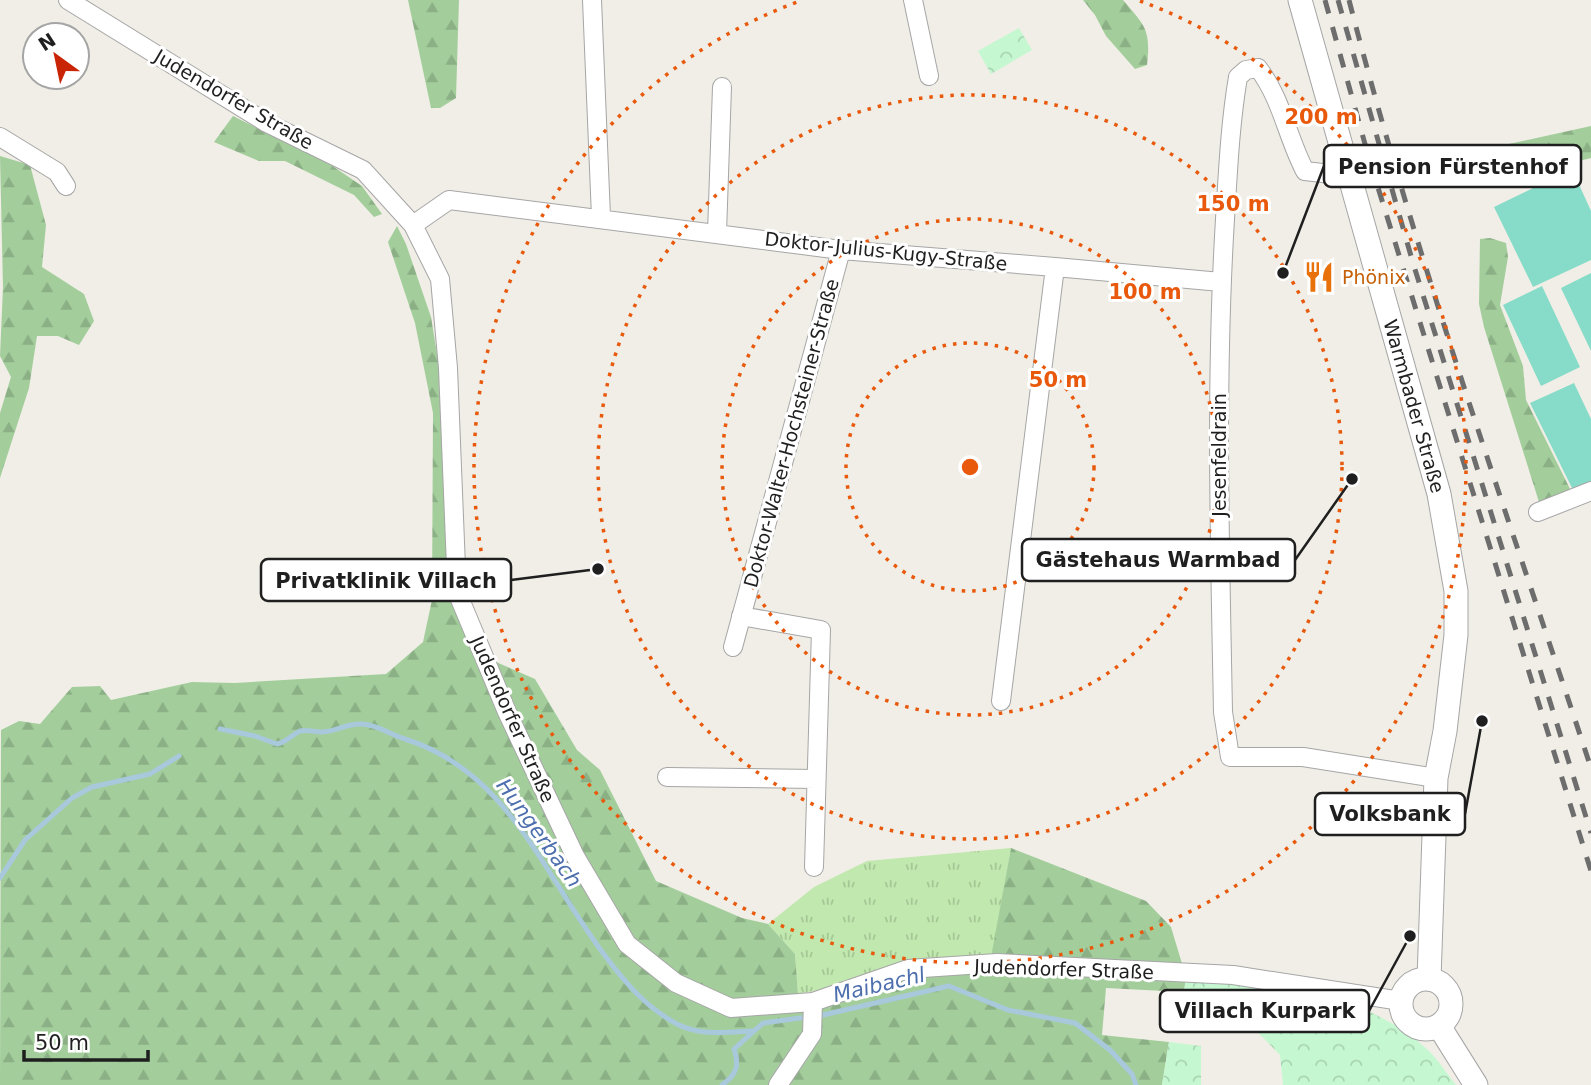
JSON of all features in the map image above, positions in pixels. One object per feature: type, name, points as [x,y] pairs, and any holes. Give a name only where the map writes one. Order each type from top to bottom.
[{"type":"street","name":"Judendorfer Straße","points":[[68,0],[267,123],[363,170],[413,225],[440,279],[457,592],[507,712],[575,856],[627,944],[676,983],[731,1008],[813,1012],[908,969],[997,963],[1233,975],[1401,1001]]},
{"type":"street","points":[[592,0],[601,217]]},
{"type":"street","points":[[913,0],[929,76]]},
{"type":"street","name":"Warmbader Straße","points":[[1300,0],[1345,170],[1439,494],[1456,591],[1456,635],[1445,731],[1436,778],[1429,979]]},
{"type":"street","name":"Jesenfeldrain","points":[[1345,170],[1331,174],[1305,171],[1296,154],[1278,98],[1266,78],[1258,68],[1246,70],[1238,77],[1233,107],[1221,282],[1218,418],[1223,712],[1230,757],[1303,758],[1436,778]]},
{"type":"street","points":[[717,233],[722,87]]},
{"type":"street","points":[[0,138],[57,172],[66,186]]},
{"type":"street","name":"Doktor-Julius-Kugy-Straße","points":[[413,225],[449,200],[601,217],[841,250],[1055,267]]},
{"type":"street","name":"Doktor-Walter-Hochsteiner-Straße","points":[[733,647],[841,250]]},
{"type":"street","points":[[1001,701],[1055,267],[1221,282]]},
{"type":"street","points":[[1538,512],[1591,491]]},
{"type":"street","points":[[741,616],[821,630],[814,867]]},
{"type":"street","points":[[667,777],[816,779]]},
{"type":"street","points":[[1429,979],[1443,985],[1451,998],[1450,1014],[1439,1026],[1427,1029],[1414,1026],[1404,1015],[1401,1001],[1403,993],[1414,982],[1429,979]]},
{"type":"street","points":[[778,1085],[811,1034],[813,1012]]},
{"type":"street","points":[[1439,1026],[1476,1085]]},
{"type":"green space","points":[[408,0],[459,0],[456,98],[440,108],[431,108]]},
{"type":"green space","points":[[1083,0],[1123,0],[1145,29],[1148,43],[1147,65],[1135,69],[1106,36]]},
{"type":"green space","points":[[1019,28],[1032,50],[991,74],[978,51]]},
{"type":"green space","points":[[233,116],[331,165],[362,186],[382,214],[374,217],[354,195],[285,161],[259,161],[214,142]]},
{"type":"green space","points":[[1591,126],[1591,158],[1501,181],[1495,166],[1497,150],[1509,144]]},
{"type":"green space","points":[[0,156],[30,165],[46,225],[42,267],[84,294],[94,321],[79,345],[58,336],[37,336],[29,388],[0,478],[0,413],[11,377],[0,356],[3,287]]},
{"type":"green space","points":[[1572,169],[1591,211],[1591,260],[1533,287],[1494,207]]},
{"type":"green space","points":[[397,226],[406,244],[431,317],[441,378],[459,602],[496,662],[535,679],[577,750],[600,770],[656,881],[742,918],[768,924],[795,954],[798,994],[824,1005],[911,975],[989,968],[1011,848],[1146,901],[1171,927],[1186,977],[1184,992],[1106,988],[1102,1035],[1169,1042],[1162,1085],[0,1085],[1,730],[19,721],[40,724],[72,687],[100,686],[111,700],[192,682],[235,683],[386,674],[423,642],[432,600],[433,413],[415,323],[388,242]]},
{"type":"green space","points":[[1490,238],[1506,243],[1508,257],[1500,305],[1523,366],[1526,400],[1573,495],[1547,503],[1539,502],[1479,304],[1480,239]]},
{"type":"green space","points":[[1591,273],[1591,351],[1561,288]]},
{"type":"green space","points":[[1542,286],[1580,367],[1541,386],[1503,305]]},
{"type":"green space","points":[[1574,383],[1591,419],[1591,481],[1573,490],[1530,403]]},
{"type":"green space","points":[[1011,848],[992,957],[798,994],[795,954],[768,924],[814,887],[867,861]]},
{"type":"green space","points":[[1186,977],[1283,988],[1346,1003],[1403,1030],[1429,1051],[1456,1085],[1283,1085],[1280,1055],[1220,994],[1184,992]]},
{"type":"green space","points":[[1169,1042],[1201,1046],[1201,1085],[1162,1085]]},
{"type":"waterway","name":"Hungerbach","points":[[220,729],[255,736],[277,744],[300,731],[326,732],[362,724],[439,753],[470,774],[497,800],[542,860],[606,957],[648,1004],[668,1019],[696,1031],[752,1031]]},
{"type":"waterway","points":[[0,878],[25,840],[72,798],[92,787],[150,774],[179,756]]},
{"type":"waterway","name":"Maibachl","points":[[722,1085],[736,1070],[734,1049],[763,1023],[823,1015],[949,986],[1008,1010],[1075,1023],[1110,1050],[1132,1074],[1136,1085]]},
{"type":"railway","points":[[1325,0],[1370,162],[1591,871]]},
{"type":"railway","points":[[1338,0],[1413,263],[1591,833]]},
{"type":"railway","points":[[1349,0],[1403,194],[1433,290],[1591,768]]},
{"type":"place","name":"Pension Fürstenhof","points":[[1283,273]]},
{"type":"place","name":"Phönix","points":[[1319,277]]},
{"type":"place","name":"Gästehaus Warmbad","points":[[1352,479]]},
{"type":"place","name":"Privatklinik Villach","points":[[598,569]]},
{"type":"place","name":"Volksbank","points":[[1482,721]]},
{"type":"place","name":"Villach Kurpark","points":[[1410,936]]}]
